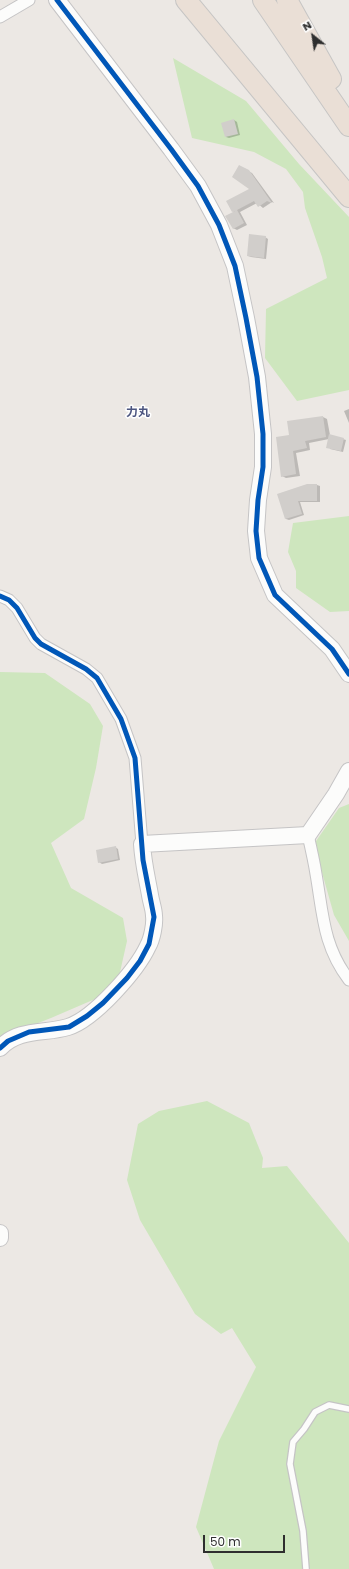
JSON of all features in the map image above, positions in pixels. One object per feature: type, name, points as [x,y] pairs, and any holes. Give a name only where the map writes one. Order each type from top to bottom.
[{"type":"highway","points":[[186,0],[349,197]]},
{"type":"highway","points":[[263,0],[349,126]]},
{"type":"highway","points":[[287,0],[327,73],[349,106]]},
{"type":"street","points":[[0,17],[29,0]]},
{"type":"street","points":[[56,0],[198,186],[219,225],[235,266],[257,377],[263,441],[263,467],[258,500],[256,531],[259,558],[275,595],[332,649],[349,674]]},
{"type":"street","points":[[0,596],[9,600],[17,608],[35,638],[41,644],[86,669],[97,678],[121,719],[135,758],[143,860],[154,917],[149,944],[140,961],[127,978],[103,1004],[69,1027],[29,1032],[8,1041],[0,1048]]},
{"type":"street","points":[[349,771],[336,794],[308,834],[316,874],[322,918],[329,945],[343,972],[349,980]]},
{"type":"street","points":[[142,844],[308,834]]},
{"type":"street","points":[[0,1233],[0,1238]]},
{"type":"lane","points":[[306,1569],[303,1531],[290,1464],[293,1442],[315,1412],[329,1405],[349,1409]]},
{"type":"green space","points":[[173,58],[246,101],[299,164],[349,217],[349,390],[297,401],[265,358],[266,309],[327,278],[322,257],[305,208],[303,192],[286,169],[254,152],[192,138]]},
{"type":"green space","points":[[349,516],[349,611],[330,612],[296,588],[296,571],[288,552],[293,523]]},
{"type":"green space","points":[[0,672],[45,673],[90,704],[103,726],[96,768],[84,819],[51,843],[71,888],[123,918],[127,941],[116,990],[0,1038]]},
{"type":"green space","points":[[349,804],[349,941],[334,915],[314,844],[339,808]]},
{"type":"green space","points":[[207,1101],[249,1123],[263,1158],[262,1168],[287,1166],[349,1243],[349,1569],[214,1569],[196,1527],[219,1441],[256,1367],[232,1328],[221,1334],[195,1314],[140,1220],[127,1180],[138,1124],[159,1111]]},
{"type":"building","points":[[234,119],[238,134],[225,137],[221,123]]},
{"type":"building","points":[[239,165],[249,170],[272,203],[267,201],[258,207],[254,201],[237,210],[244,223],[233,229],[225,216],[235,211],[232,212],[226,201],[249,189],[232,177]]},
{"type":"building","points":[[249,234],[266,236],[264,258],[247,256]]},
{"type":"building","points":[[323,416],[326,437],[305,441],[307,448],[293,451],[296,474],[281,477],[276,437],[289,435],[287,421]]},
{"type":"building","points":[[329,434],[344,438],[341,451],[326,448]]},
{"type":"building","points":[[307,484],[317,484],[317,501],[298,501],[302,514],[285,519],[277,494]]},
{"type":"building","points":[[116,846],[118,859],[98,863],[96,850]]},
{"type":"cycle path","points":[[57,0],[198,186],[219,225],[235,266],[257,377],[263,434],[263,467],[258,500],[256,531],[259,558],[275,595],[332,649],[349,674]]},
{"type":"cycle path","points":[[0,596],[9,600],[17,608],[35,638],[41,644],[86,669],[97,678],[121,719],[135,758],[143,860],[154,917],[149,944],[140,961],[127,978],[103,1003],[87,1016],[69,1027],[29,1032],[8,1041],[0,1048]]},
{"type":"district","name":"力丸","points":[[138,413]]}]
